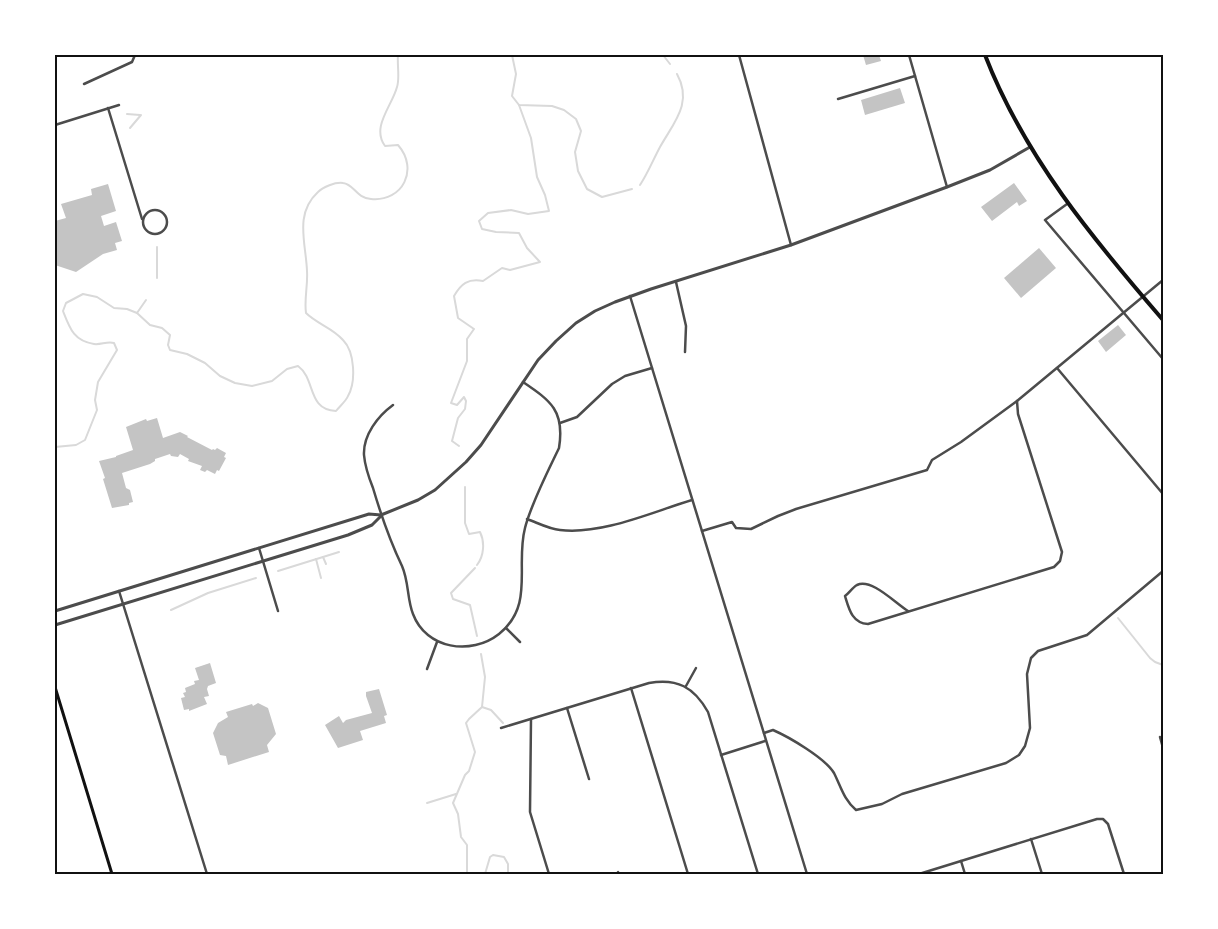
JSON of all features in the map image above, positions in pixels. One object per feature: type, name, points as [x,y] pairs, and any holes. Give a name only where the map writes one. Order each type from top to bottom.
[{"type":"highway","points":[[984,55],[1030,147],[1067,204],[1163,320]]},
{"type":"main road","points":[[55,688],[112,874]]},
{"type":"street","points":[[84,84],[132,62],[135,55]]},
{"type":"street","points":[[739,55],[791,245]]},
{"type":"street","points":[[909,55],[947,187]]},
{"type":"street","points":[[838,99],[915,76]]},
{"type":"street","points":[[55,125],[119,105]]},
{"type":"street","points":[[108,108],[143,227],[152,234],[160,233],[167,224],[166,216],[163,212],[155,209],[147,212],[142,219]]},
{"type":"street","points":[[55,625],[348,535],[372,525],[381,515],[418,500],[435,490],[466,462],[481,445],[538,360],[556,340],[576,323],[595,311],[630,296],[791,245],[947,187],[990,170],[1030,147]]},
{"type":"street","points":[[1067,204],[1045,220],[1163,359]]},
{"type":"street","points":[[702,531],[732,522],[736,528],[751,529],[796,509],[927,470],[932,460],[961,442],[1017,401],[1123,311],[1163,280]]},
{"type":"street","points":[[676,282],[686,326],[686,352]]},
{"type":"street","points":[[630,296],[807,874]]},
{"type":"street","points":[[560,423],[577,417],[612,384],[625,376],[652,368]]},
{"type":"street","points":[[1056,368],[1163,494]]},
{"type":"street","points":[[393,405],[382,413],[371,430],[366,440],[364,454],[366,467],[392,548],[407,581],[409,602],[413,615],[419,627],[437,642],[458,647],[472,646],[498,635],[506,628],[516,614],[521,600],[522,544],[527,519],[559,448],[560,423],[555,410],[550,401],[523,382]]},
{"type":"street","points":[[908,611],[872,585],[856,585],[845,596],[854,618],[861,624],[868,624],[1054,567],[1060,562],[1062,552],[1018,414],[1017,401]]},
{"type":"street","points":[[527,519],[558,530],[596,530],[692,500]]},
{"type":"street","points":[[55,611],[369,514],[381,515]]},
{"type":"street","points":[[259,548],[278,611]]},
{"type":"street","points":[[764,733],[773,730],[788,737],[817,757],[833,771],[848,803],[856,810],[882,804],[902,794],[1006,763],[1019,755],[1025,746],[1030,728],[1027,674],[1031,658],[1038,650],[1087,635],[1163,571]]},
{"type":"street","points":[[119,591],[207,874]]},
{"type":"street","points":[[506,628],[520,642]]},
{"type":"street","points":[[427,669],[437,642]]},
{"type":"street","points":[[686,686],[696,668]]},
{"type":"street","points":[[500,728],[631,688],[661,681],[686,686],[703,703],[708,712],[758,874]]},
{"type":"street","points":[[631,688],[688,874]]},
{"type":"street","points":[[567,708],[589,779]]},
{"type":"street","points":[[531,719],[530,812],[549,874]]},
{"type":"street","points":[[1160,737],[1163,748]]},
{"type":"street","points":[[721,754],[766,740]]},
{"type":"street","points":[[919,874],[1097,819],[1103,819],[1108,824],[1124,874]]},
{"type":"street","points":[[1031,839],[1042,874]]},
{"type":"street","points":[[960,861],[965,874]]},
{"type":"building","points":[[863,55],[879,55],[881,61],[866,65]]},
{"type":"building","points":[[900,88],[905,103],[865,115],[861,100]]},
{"type":"building","points":[[1014,183],[1027,201],[1019,206],[1017,202],[992,221],[981,207]]},
{"type":"building","points":[[108,184],[116,211],[101,216],[104,226],[116,222],[122,241],[115,243],[117,250],[103,254],[76,272],[55,265],[55,221],[66,218],[61,204],[92,195],[91,189]]},
{"type":"building","points":[[1039,248],[1056,268],[1021,298],[1004,278]]},
{"type":"building","points":[[1118,325],[1126,335],[1106,352],[1098,341]]},
{"type":"building","points":[[157,418],[163,438],[180,432],[212,450],[217,448],[226,453],[224,457],[226,458],[219,471],[217,470],[215,474],[207,470],[205,472],[200,470],[202,466],[188,461],[189,459],[180,454],[178,457],[171,456],[170,454],[155,459],[150,464],[122,473],[126,488],[130,490],[133,502],[129,503],[129,505],[112,508],[99,461],[133,450],[126,427],[146,419],[147,421]]},
{"type":"building","points":[[210,663],[216,683],[208,686],[209,696],[204,697],[207,704],[189,711],[189,709],[184,710],[181,698],[185,697],[183,693],[186,692],[185,688],[195,684],[194,681],[199,680],[195,668]]},
{"type":"building","points":[[379,689],[387,715],[384,716],[386,723],[360,731],[363,740],[338,748],[325,725],[339,716],[343,723],[346,720],[372,713],[366,692]]},
{"type":"building","points":[[258,703],[268,708],[276,734],[267,745],[269,752],[228,765],[226,756],[220,755],[213,733],[218,723],[228,717],[226,712],[252,704],[253,706]]},
{"type":"waterway","points":[[55,447],[76,445],[85,440],[97,410],[95,400],[98,382],[117,350],[114,343],[94,344],[82,340],[71,329],[63,311],[66,303],[83,294],[97,297],[114,308],[127,309],[137,313],[150,325],[162,328],[170,335],[168,345],[170,350],[187,354],[205,363],[220,376],[235,383],[252,386],[272,381],[287,369],[298,366],[304,372],[320,405],[336,411],[343,404],[351,390],[353,375],[352,359],[347,345],[339,336],[306,313],[307,277],[303,229],[304,219],[311,201],[320,190],[329,185],[347,184],[358,194],[366,198],[382,199],[399,190],[404,182],[407,173],[404,154],[398,145],[385,146],[381,139],[380,131],[381,124],[398,83],[398,55]]},
{"type":"waterway","points":[[512,55],[516,74],[512,96],[519,105],[552,106],[564,110],[576,119],[581,131],[575,152],[578,171],[587,189],[602,197],[632,189]]},
{"type":"waterway","points":[[663,55],[670,64]]},
{"type":"waterway","points":[[640,185],[680,112],[683,94],[677,74]]},
{"type":"waterway","points":[[459,446],[452,441],[458,418],[465,409],[466,401],[464,397],[457,405],[451,403],[467,361],[467,339],[474,329],[458,318],[454,296],[459,288],[469,281],[483,281],[502,268],[510,270],[540,262],[527,248],[519,233],[482,229],[479,221],[488,213],[511,210],[528,214],[549,211],[545,195],[537,177],[531,138],[519,105]]},
{"type":"waterway","points":[[127,114],[140,115]]},
{"type":"waterway","points":[[130,128],[141,115]]},
{"type":"waterway","points":[[157,247],[157,278]]},
{"type":"waterway","points":[[137,313],[146,300]]},
{"type":"waterway","points":[[465,487],[465,523],[469,534],[480,532],[483,540],[483,549],[477,565]]},
{"type":"waterway","points":[[278,571],[339,552]]},
{"type":"waterway","points":[[323,557],[326,564]]},
{"type":"waterway","points":[[316,559],[321,578]]},
{"type":"waterway","points":[[475,568],[451,593],[453,599],[470,605],[477,636]]},
{"type":"waterway","points":[[171,610],[208,593],[256,578]]},
{"type":"waterway","points":[[1118,618],[1150,658],[1163,665]]},
{"type":"waterway","points":[[467,874],[467,845],[461,837],[458,814],[453,803],[465,775],[469,771],[475,752],[466,723],[482,707],[485,677],[481,654]]},
{"type":"waterway","points":[[482,707],[491,710],[503,723]]},
{"type":"waterway","points":[[427,803],[456,794]]},
{"type":"waterway","points":[[485,874],[490,857],[493,855],[504,857],[508,864],[508,874]]}]
